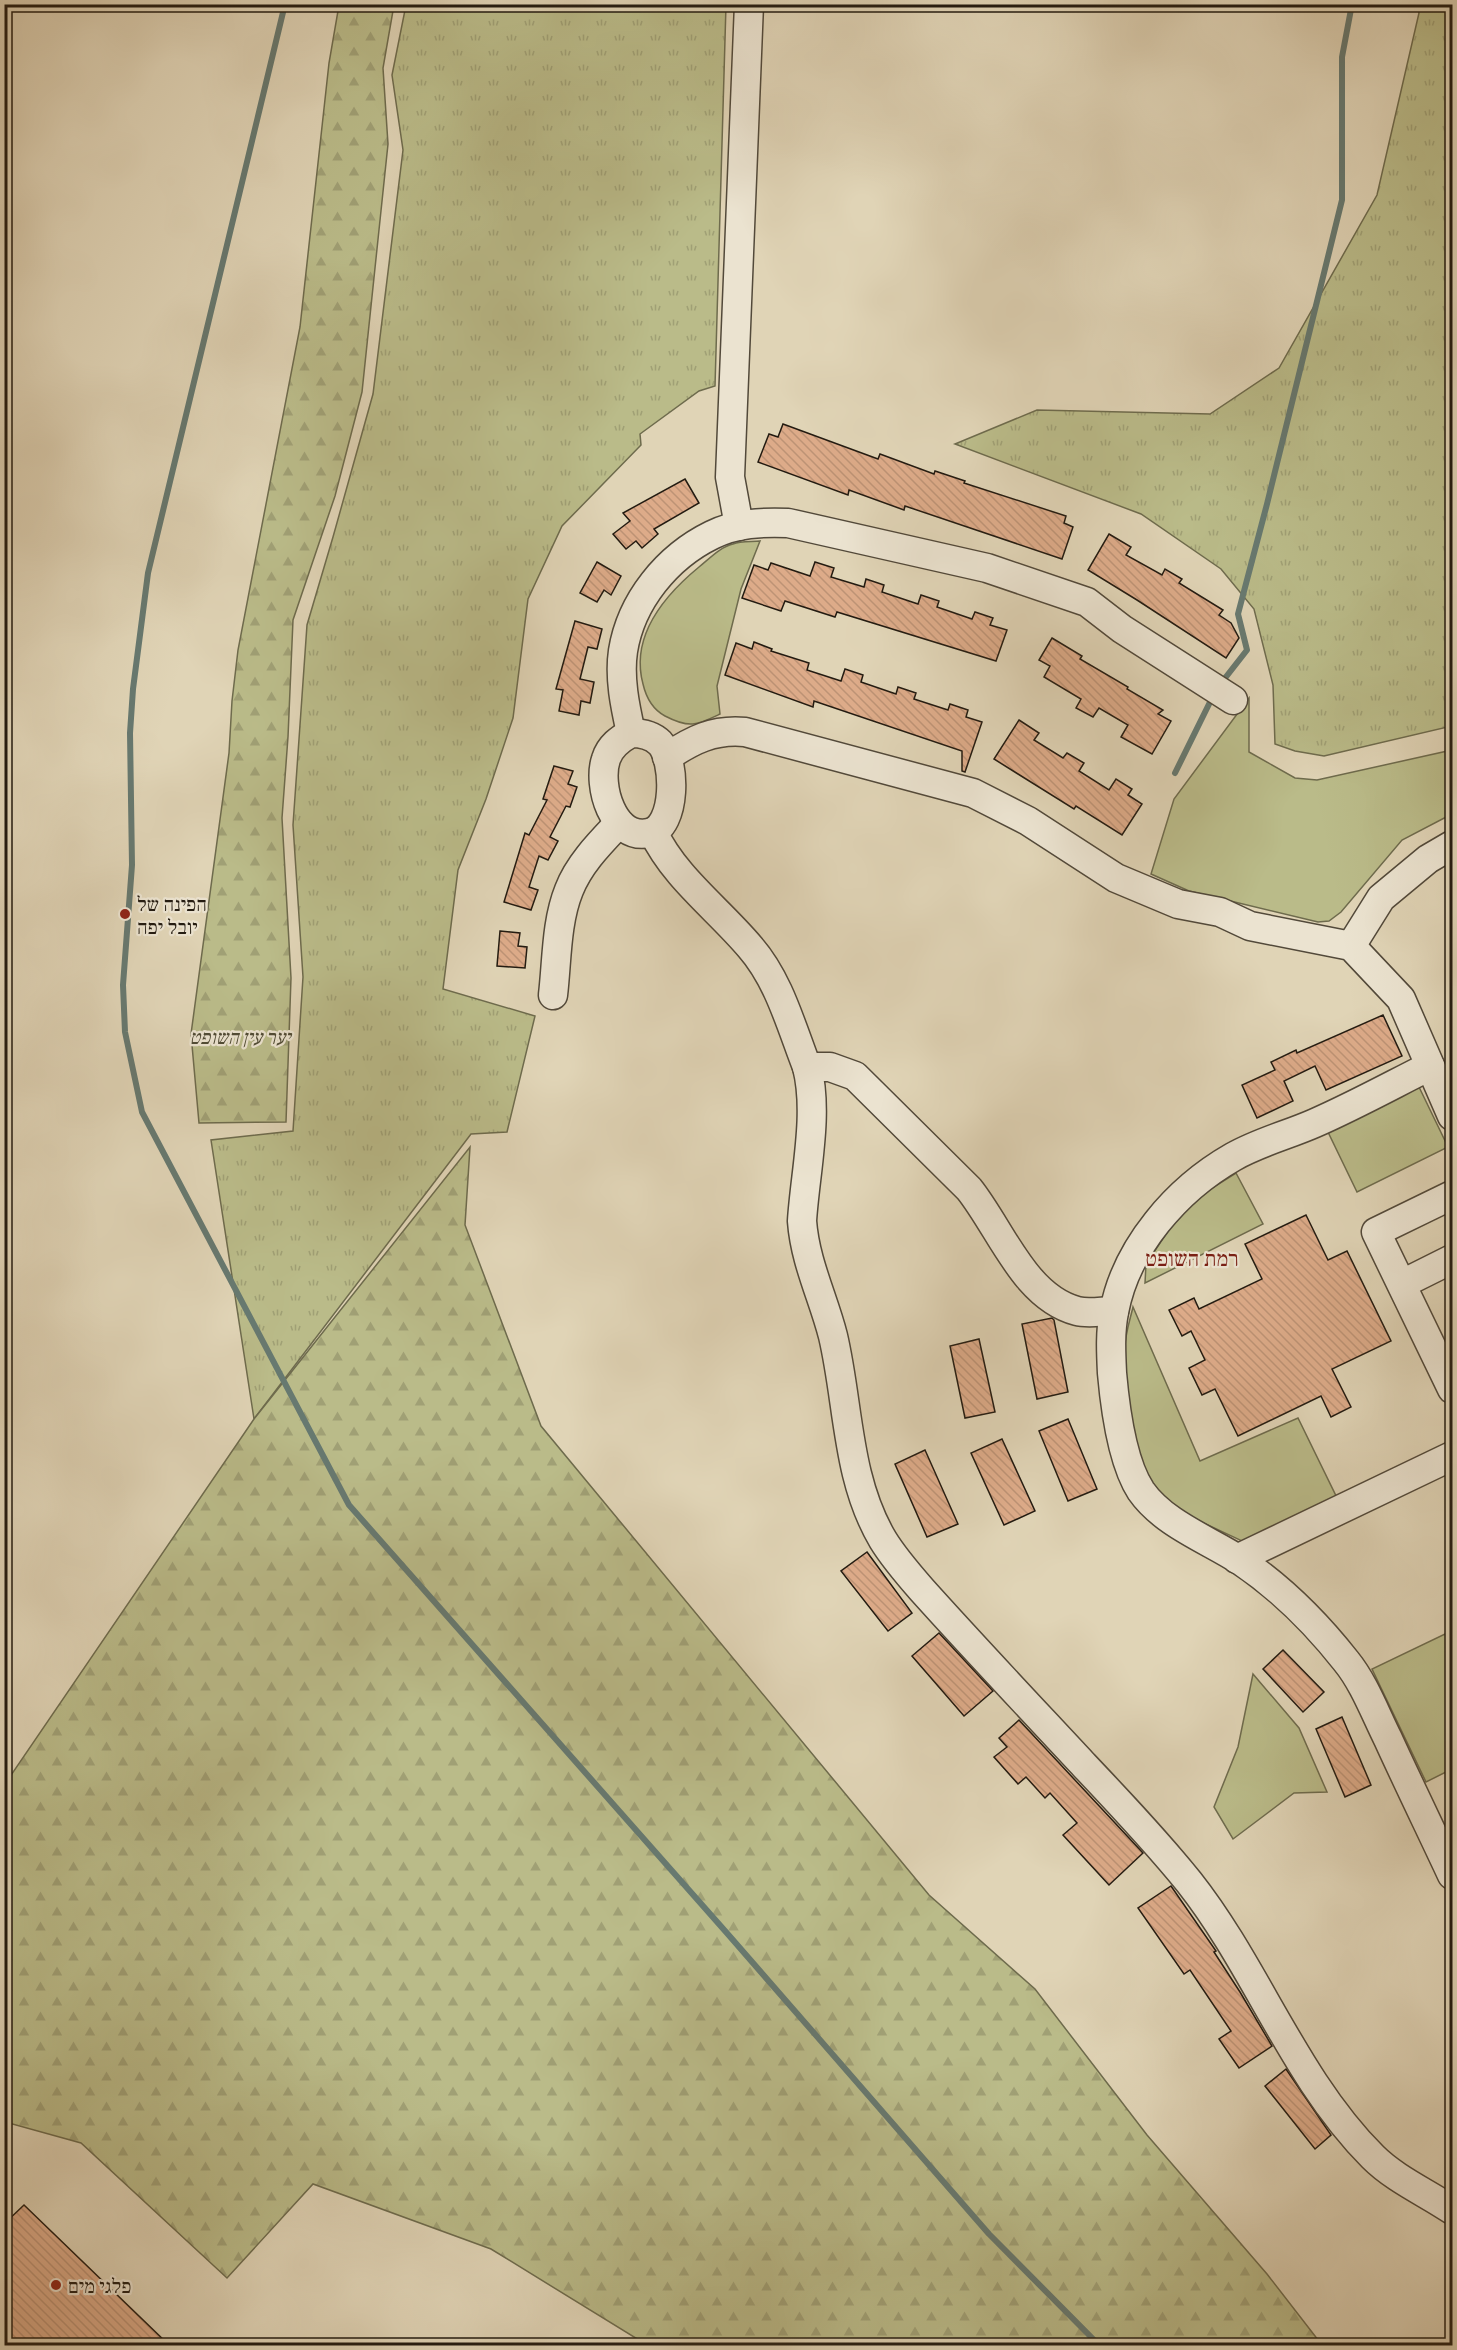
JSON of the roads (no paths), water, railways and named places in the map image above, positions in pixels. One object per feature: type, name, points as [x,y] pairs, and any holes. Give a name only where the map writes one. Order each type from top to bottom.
[{"type":"street","points":[[739,526],[730,477],[750,4]]},
{"type":"street","points":[[631,733],[622,685],[623,653],[628,625],[640,601],[670,565],[690,548],[713,534],[763,522],[788,523],[818,529],[987,568],[1087,602],[1122,629],[1233,700]]},
{"type":"street","points":[[667,757],[690,741],[727,730],[745,732],[951,787],[973,794],[1028,821],[1116,878],[1178,904],[1220,912],[1250,926],[1351,946],[1401,999],[1452,1116]]},
{"type":"street","points":[[631,733],[643,734],[654,738],[662,745],[667,757],[670,773],[669,809],[665,818],[653,832],[637,834],[627,830],[619,823],[607,800],[604,772],[606,759],[612,748],[620,738],[631,733]]},
{"type":"street","points":[[553,995],[562,912],[569,890],[593,851],[619,823]]},
{"type":"street","points":[[653,832],[679,873],[751,948],[765,967],[777,989],[807,1067],[810,1079],[811,1109],[802,1221],[803,1238],[832,1334],[857,1476],[870,1514],[882,1538],[896,1560],[922,1590],[1190,1883],[1293,2050],[1358,2140],[1375,2159],[1391,2171],[1452,2210]]},
{"type":"street","points":[[1351,946],[1381,898],[1428,859],[1452,845]]},
{"type":"street","points":[[1430,1066],[1328,1118],[1233,1157],[1202,1178],[1180,1197],[1141,1245],[1125,1276],[1114,1311],[1110,1346],[1113,1383],[1126,1450],[1142,1492],[1178,1524],[1238,1559],[1266,1579],[1291,1601],[1348,1663],[1368,1698],[1452,1875]]},
{"type":"street","points":[[807,1067],[830,1067],[855,1076],[969,1189],[1022,1269],[1036,1287],[1051,1299],[1080,1312],[1114,1311]]},
{"type":"street","points":[[1452,1195],[1376,1232],[1452,1389]]},
{"type":"street","points":[[1402,1284],[1452,1259]]},
{"type":"street","points":[[1238,1559],[1452,1456]]},
{"type":"waterway","points":[[285,4],[148,573],[133,689],[130,733],[132,865],[123,985],[125,1032],[142,1112],[349,1505],[989,2234],[1100,2346]]},
{"type":"waterway","points":[[1222,682],[1247,650],[1238,614],[1342,200],[1342,57],[1352,4]]},
{"type":"waterway","points":[[1175,773],[1213,696]]},
{"type":"place","name":"הפינה של יובל יפה","points":[[125,914]]},
{"type":"place","name":"פלגי מים","points":[[56,2285]]},
{"type":"district","name":"רמת השופט","points":[[1192,1258]]},
{"type":"park label","name":"יער עין השופט","points":[[240,1036]]}]
